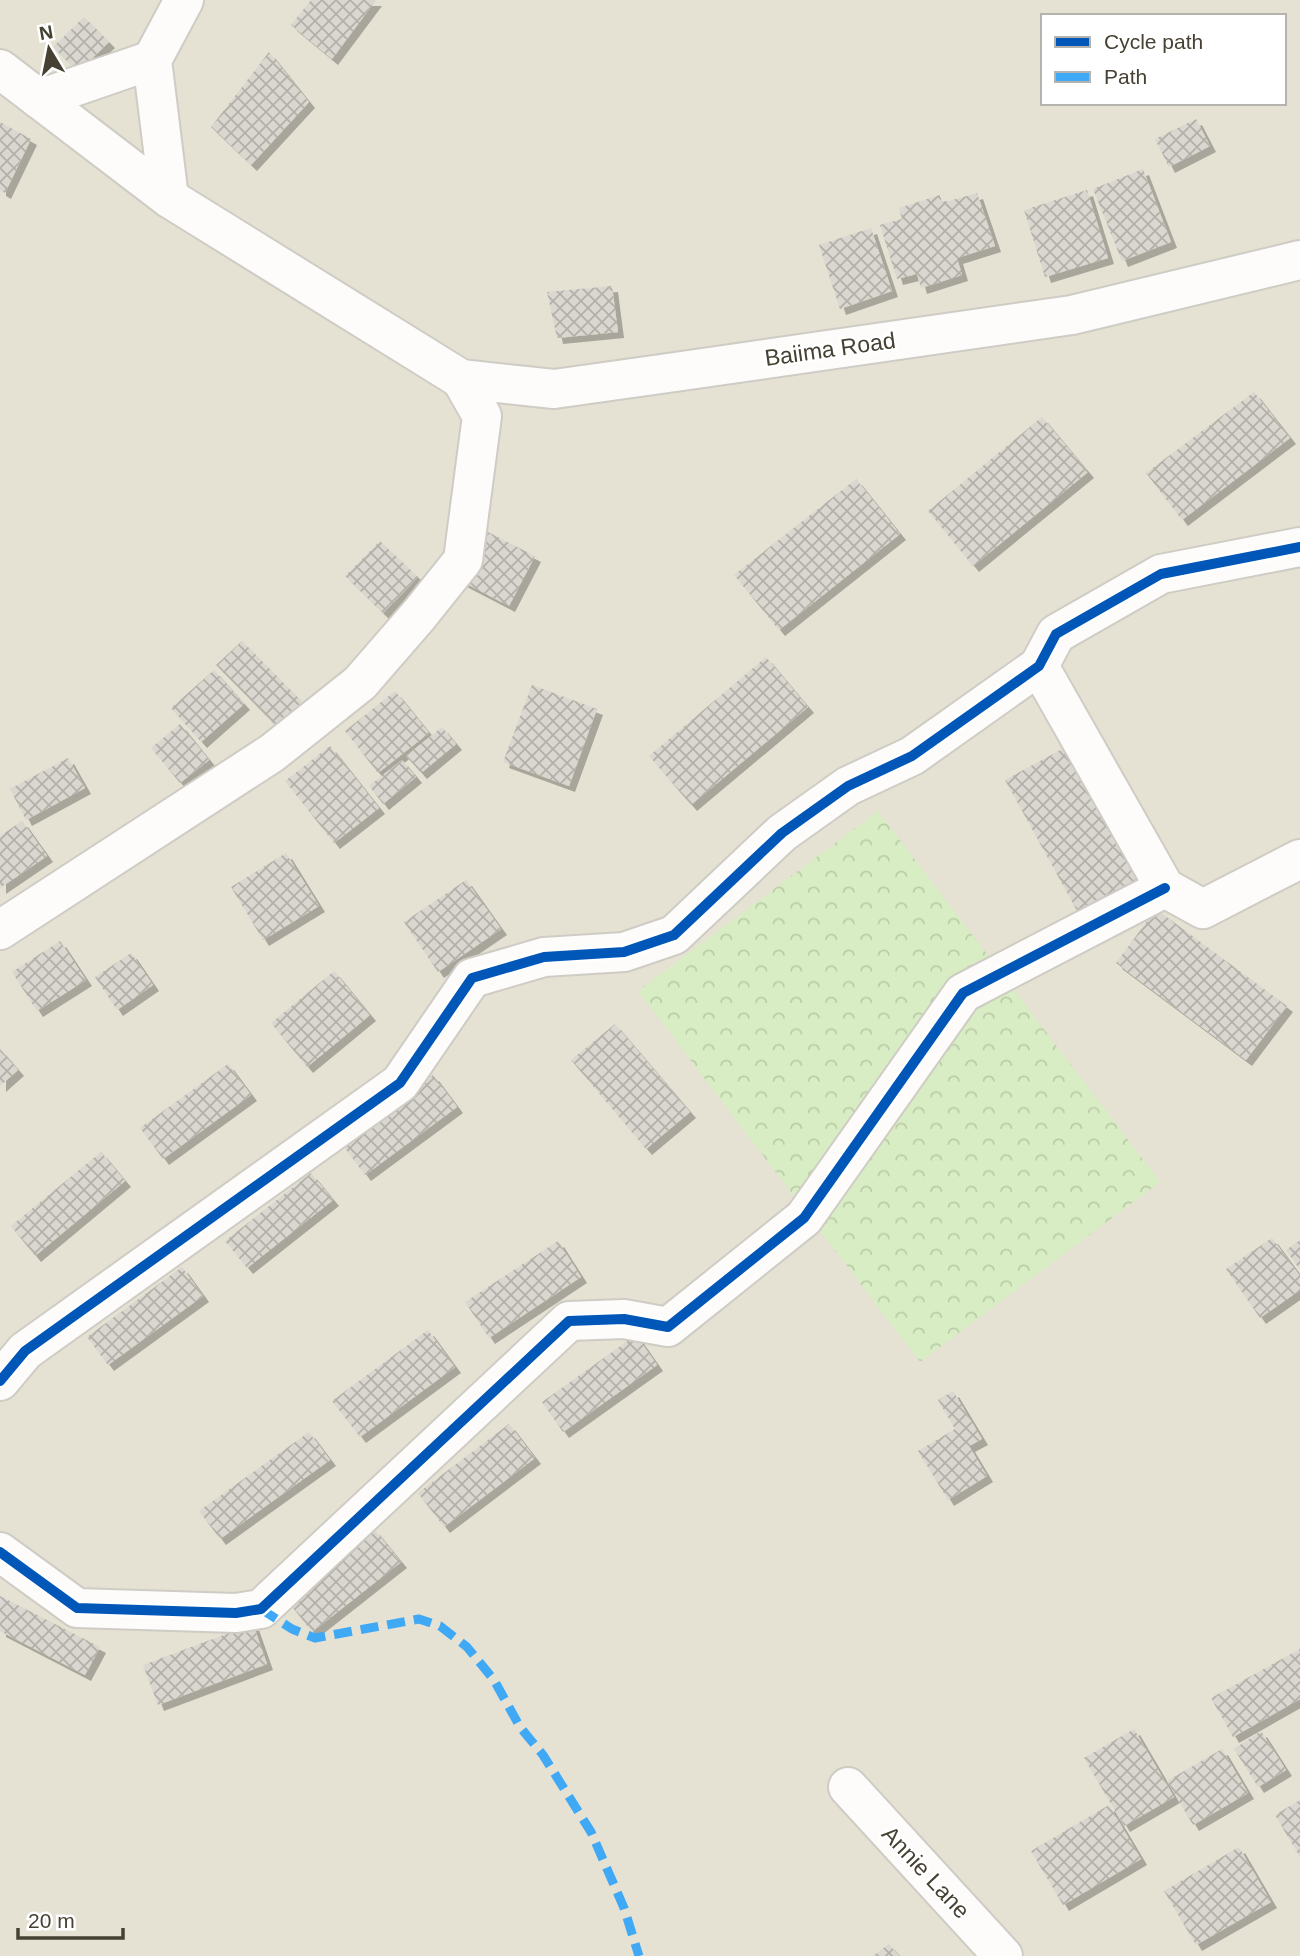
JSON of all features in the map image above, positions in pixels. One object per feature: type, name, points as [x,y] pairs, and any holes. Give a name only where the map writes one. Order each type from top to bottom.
[{"type":"street","points":[[169,198],[152,60],[184,0]]},
{"type":"street","points":[[39,99],[152,60]]},
{"type":"street","name":"Baiima Road","points":[[0,69],[169,198],[372,321],[461,379],[554,389],[661,374],[1072,314],[1300,260]]},
{"type":"street","points":[[0,930],[272,753],[360,683],[419,615],[463,560],[482,416],[461,379]]},
{"type":"street","points":[[0,1381],[25,1351],[400,1083],[472,978],[544,957],[624,952],[674,935],[782,833],[848,786],[912,756],[1039,666],[1056,634],[1161,574],[1300,547]]},
{"type":"street","points":[[1039,666],[1164,888],[1203,909],[1300,859]]},
{"type":"street","points":[[0,1552],[77,1608],[236,1613],[261,1609],[569,1321],[624,1319],[668,1327],[804,1218],[963,993],[1164,888]]},
{"type":"street","name":"Annie Lane","points":[[848,1787],[1003,1956]]},
{"type":"shaded area","points":[[0,0],[1300,0],[1300,1956],[0,1956]]},
{"type":"green space","points":[[878,811],[1160,1182],[920,1362],[638,991]]},
{"type":"building","points":[[311,0],[376,0],[332,59],[291,25]]},
{"type":"building","points":[[84,17],[109,42],[78,72],[53,47]]},
{"type":"building","points":[[269,52],[309,102],[251,165],[211,127]]},
{"type":"building","points":[[1196,119],[1210,146],[1169,167],[1155,139]]},
{"type":"building","points":[[0,122],[31,139],[5,193],[0,190]]},
{"type":"building","points":[[1143,169],[1171,242],[1122,261],[1093,189]]},
{"type":"building","points":[[1087,190],[1108,258],[1045,277],[1024,210]]},
{"type":"building","points":[[977,193],[995,246],[957,258],[962,275],[921,288],[917,274],[897,279],[880,225],[902,219],[899,208],[940,195],[942,203]]},
{"type":"building","points":[[871,228],[892,291],[840,309],[819,245]]},
{"type":"building","points":[[612,286],[618,332],[557,338],[547,292]]},
{"type":"building","points":[[1254,392],[1290,438],[1182,520],[1146,473]]},
{"type":"building","points":[[1042,417],[1088,472],[973,566],[928,511]]},
{"type":"building","points":[[856,479],[900,534],[779,630],[734,575]]},
{"type":"building","points":[[486,531],[535,556],[509,606],[461,581]]},
{"type":"building","points":[[380,541],[418,577],[383,613],[345,576]]},
{"type":"building","points":[[242,641],[307,707],[281,731],[216,665]]},
{"type":"building","points":[[766,657],[808,707],[691,805],[649,756]]},
{"type":"building","points":[[214,670],[244,704],[201,742],[171,708]]},
{"type":"building","points":[[532,685],[597,709],[569,786],[503,762]]},
{"type":"building","points":[[395,691],[429,733],[378,773],[345,731]]},
{"type":"building","points":[[180,724],[209,760],[180,783],[151,748]]},
{"type":"building","points":[[442,727],[456,744],[421,773],[406,756]]},
{"type":"building","points":[[330,746],[379,808],[334,843],[285,781]]},
{"type":"building","points":[[1066,747],[1142,885],[1081,918],[1005,780]]},
{"type":"building","points":[[68,758],[85,788],[26,820],[10,789]]},
{"type":"building","points":[[402,760],[416,777],[383,804],[369,786]]},
{"type":"building","points":[[22,821],[47,856],[0,888],[0,836]]},
{"type":"building","points":[[286,853],[319,906],[263,940],[231,887]]},
{"type":"building","points":[[466,880],[501,929],[438,972],[404,922]]},
{"type":"building","points":[[1156,909],[1287,1006],[1246,1060],[1116,963]]},
{"type":"building","points":[[60,941],[86,980],[37,1011],[12,972]]},
{"type":"building","points":[[131,953],[153,985],[117,1010],[95,977]]},
{"type":"building","points":[[334,971],[370,1015],[307,1067],[271,1023]]},
{"type":"building","points":[[615,1024],[690,1112],[646,1149],[571,1060]]},
{"type":"building","points":[[0,1049],[18,1070],[0,1086]]},
{"type":"building","points":[[228,1064],[251,1095],[163,1159],[140,1128]]},
{"type":"building","points":[[433,1075],[457,1107],[365,1175],[341,1143]]},
{"type":"building","points":[[101,1152],[125,1181],[35,1256],[11,1226]]},
{"type":"building","points":[[311,1173],[333,1200],[247,1268],[225,1241]]},
{"type":"building","points":[[1272,1238],[1300,1276],[1300,1290],[1260,1318],[1226,1269]]},
{"type":"building","points":[[1300,1240],[1300,1270],[1286,1250]]},
{"type":"building","points":[[558,1241],[581,1277],[489,1338],[465,1302]]},
{"type":"building","points":[[182,1267],[203,1296],[108,1365],[87,1337]]},
{"type":"building","points":[[428,1330],[455,1367],[360,1437],[332,1401]]},
{"type":"building","points":[[636,1335],[657,1365],[563,1432],[542,1402]]},
{"type":"building","points":[[953,1391],[982,1439],[969,1446],[987,1476],[948,1500],[918,1451],[955,1429],[938,1400]]},
{"type":"building","points":[[509,1424],[535,1458],[444,1527],[418,1493]]},
{"type":"building","points":[[309,1432],[330,1460],[220,1539],[199,1511]]},
{"type":"building","points":[[374,1529],[401,1562],[312,1632],[286,1599]]},
{"type":"building","points":[[0,1596],[100,1647],[85,1675],[0,1631]]},
{"type":"building","points":[[253,1624],[267,1664],[158,1705],[143,1665]]},
{"type":"building","points":[[1300,1649],[1300,1699],[1233,1737],[1211,1698]]},
{"type":"building","points":[[1134,1729],[1174,1797],[1124,1826],[1084,1758]]},
{"type":"building","points":[[1261,1731],[1286,1770],[1258,1787],[1234,1749]]},
{"type":"building","points":[[1222,1749],[1248,1793],[1193,1825],[1167,1781]]},
{"type":"building","points":[[1300,1800],[1300,1857],[1275,1815]]},
{"type":"building","points":[[1109,1805],[1141,1859],[1063,1905],[1031,1851]]},
{"type":"building","points":[[1239,1847],[1271,1902],[1196,1945],[1164,1891]]},
{"type":"building","points":[[889,1944],[899,1956],[873,1956]]},
{"type":"marked path","points":[[261,1609],[292,1629],[315,1638],[419,1619],[440,1626],[467,1647],[494,1680],[520,1727],[543,1755],[591,1832],[624,1908],[639,1956]]},
{"type":"cycle path","points":[[0,1381],[25,1351],[400,1083],[472,978],[544,957],[624,952],[674,935],[782,833],[848,786],[912,756],[1039,666],[1056,634],[1161,574],[1300,547]]},
{"type":"cycle path","points":[[0,1552],[77,1608],[236,1613],[261,1609],[569,1321],[624,1319],[668,1327],[804,1218],[963,993],[1165,888]]}]
